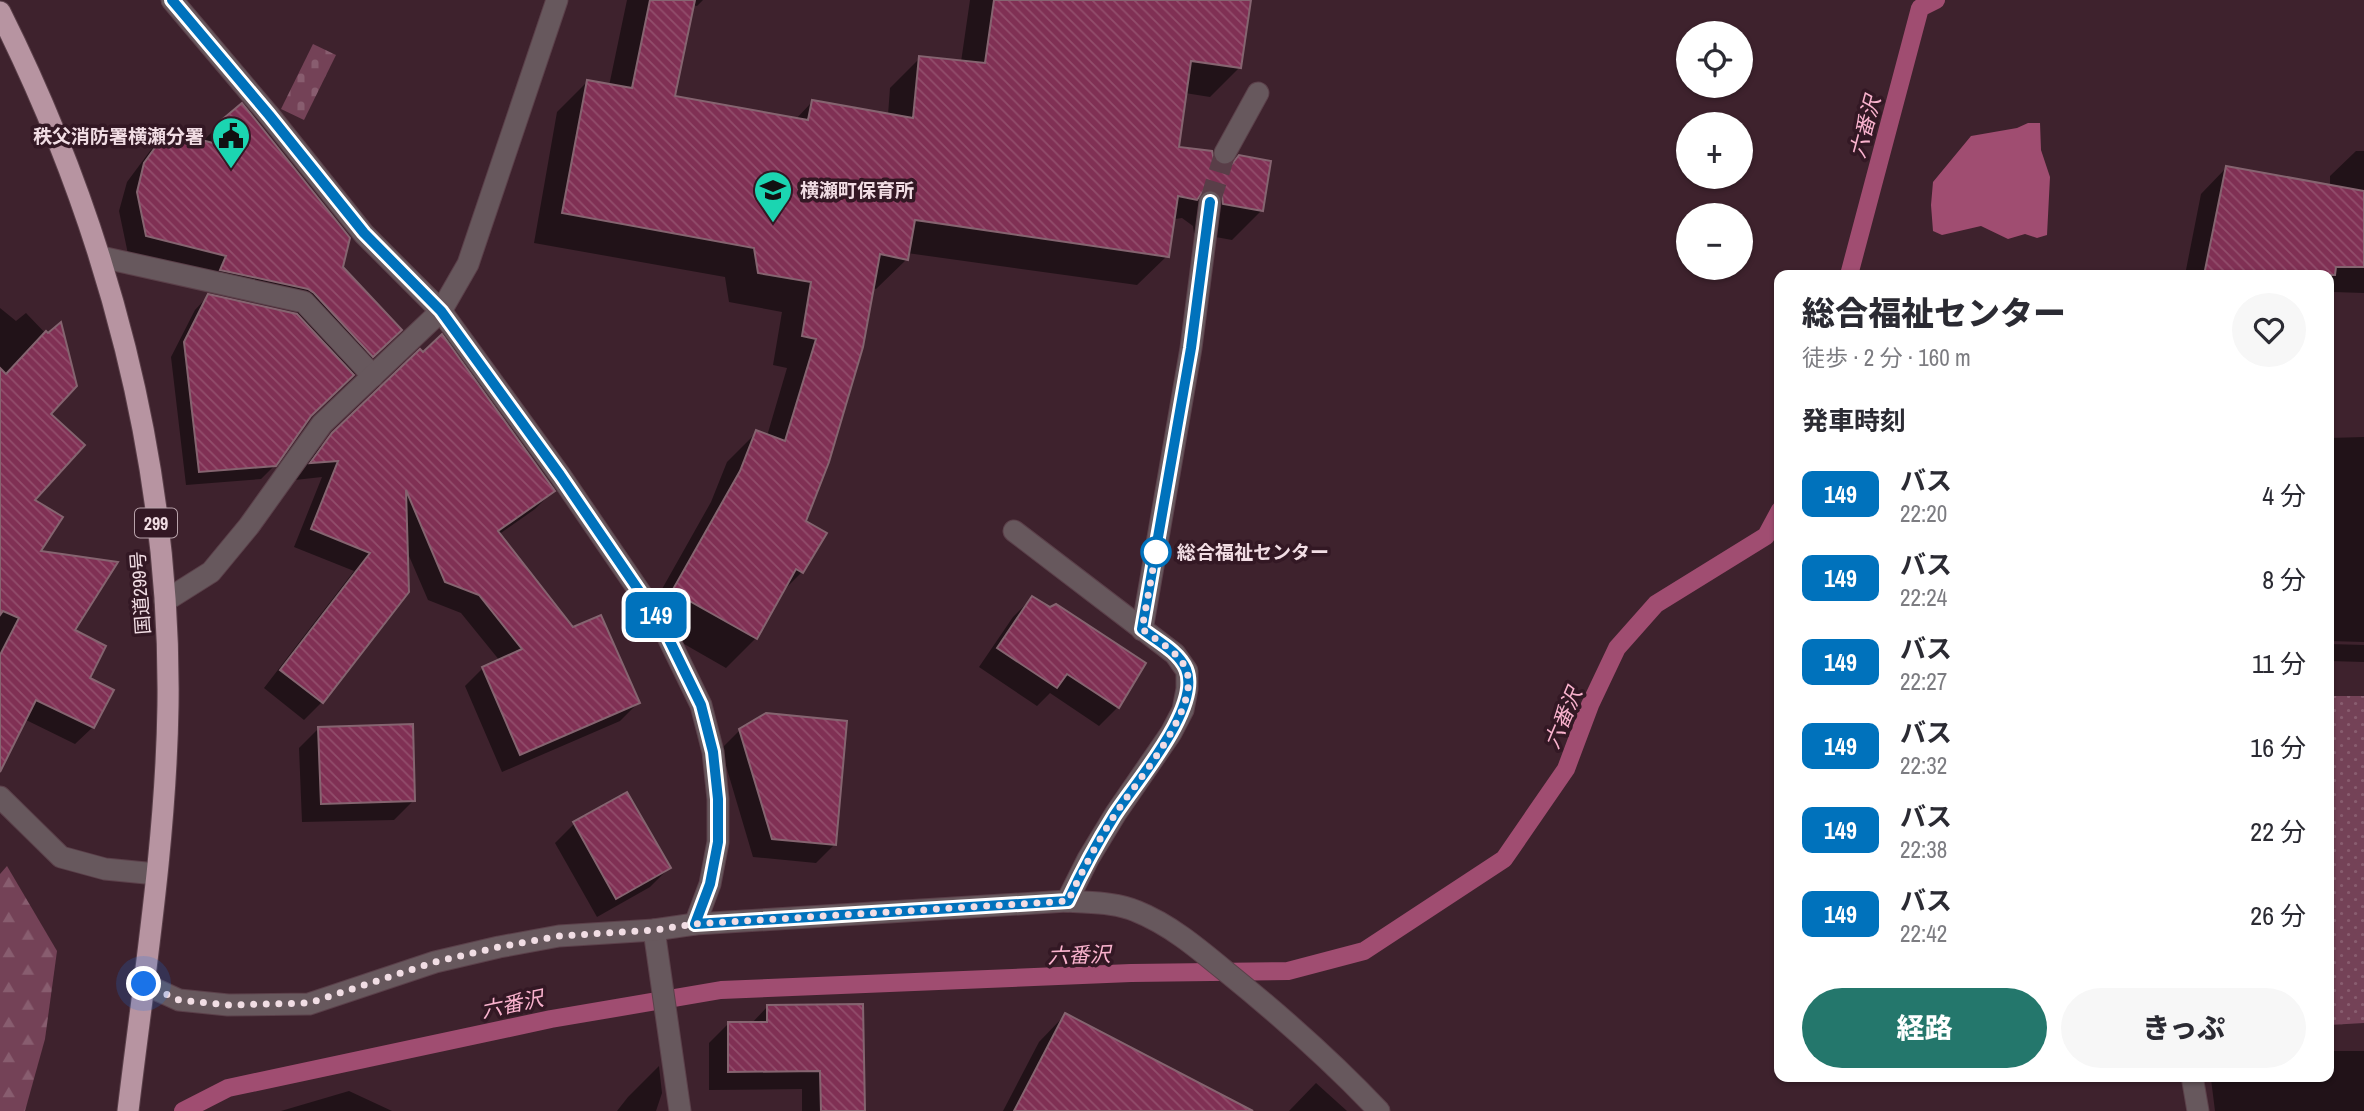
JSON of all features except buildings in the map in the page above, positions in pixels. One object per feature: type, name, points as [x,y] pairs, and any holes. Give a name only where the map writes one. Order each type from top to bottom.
[{"type":"highway","name":"国道299号","points":[[0,12],[56,134],[101,257],[122,329],[150,466],[165,601],[168,703],[165,784],[128,1111]]},
{"type":"street","points":[[172,0],[364,233],[441,311],[560,475],[661,623],[701,705],[713,752],[718,799],[718,842],[710,884],[695,924]]},
{"type":"street","points":[[165,601],[211,572],[249,526],[322,424],[441,311],[468,264],[557,0]]},
{"type":"street","points":[[1225,153],[1258,93]]},
{"type":"street","points":[[1142,629],[1191,348],[1210,202]]},
{"type":"street","points":[[101,257],[304,302],[373,376]]},
{"type":"street","points":[[1014,531],[1175,653],[1187,671],[1183,710],[1171,733],[1088,859],[1068,901]]},
{"type":"street","points":[[0,797],[61,857],[105,869],[156,874]]},
{"type":"street","points":[[144,984],[179,1000],[228,1005],[309,1003],[435,962],[559,936],[654,930],[695,924],[1068,901],[1107,904],[1135,911],[1181,935],[1283,1017],[1339,1068],[1379,1111]]},
{"type":"street","points":[[654,930],[680,1111]]},
{"type":"street","points":[[2193,1082],[2198,1111]]},
{"type":"green space","points":[[313,44],[336,55],[304,120],[281,109]]},
{"type":"green space","points":[[2334,696],[2364,696],[2364,1023],[2334,1025]]},
{"type":"green space","points":[[7,866],[57,951],[45,1039],[25,1111],[0,1111],[0,874]]},
{"type":"shaded area","points":[[2028,123],[2040,123],[2041,150],[2050,177],[2047,235],[2037,238],[2025,234],[2008,239],[1981,226],[1942,235],[1933,231],[1933,182],[1971,136],[2017,128]]},
{"type":"waterway","name":"六番沢","points":[[1850,270],[1920,8],[1936,0]]},
{"type":"waterway","name":"六番沢","points":[[183,1111],[228,1088],[551,1019],[721,990],[1131,973],[1288,971],[1364,951],[1504,859],[1566,769],[1590,705],[1617,648],[1656,604],[1766,536],[1774,521]]},
{"type":"tunnel","points":[[1210,202],[1225,153]]},
{"type":"bus line","name":"149","points":[[172,0],[364,233],[441,311],[560,475],[661,623],[701,705],[713,752],[718,799],[718,842],[710,884],[695,924],[1068,901],[1088,859],[1171,733],[1183,710],[1187,671],[1175,653],[1142,629],[1191,348],[1210,202]]},
{"type":"place","name":"秩父消防署横瀬分署","points":[[231,170]]},
{"type":"place","name":"横瀬町保育所","points":[[773,224]]},
{"type":"place","name":"総合福祉センター","points":[[1156,552]]},
{"type":"route","points":[[144,984],[179,1000],[228,1005],[309,1003],[435,962],[559,936],[654,930],[695,924],[1068,901],[1088,859],[1171,733],[1183,710],[1187,671],[1175,653],[1142,629],[1156,552]]}]
